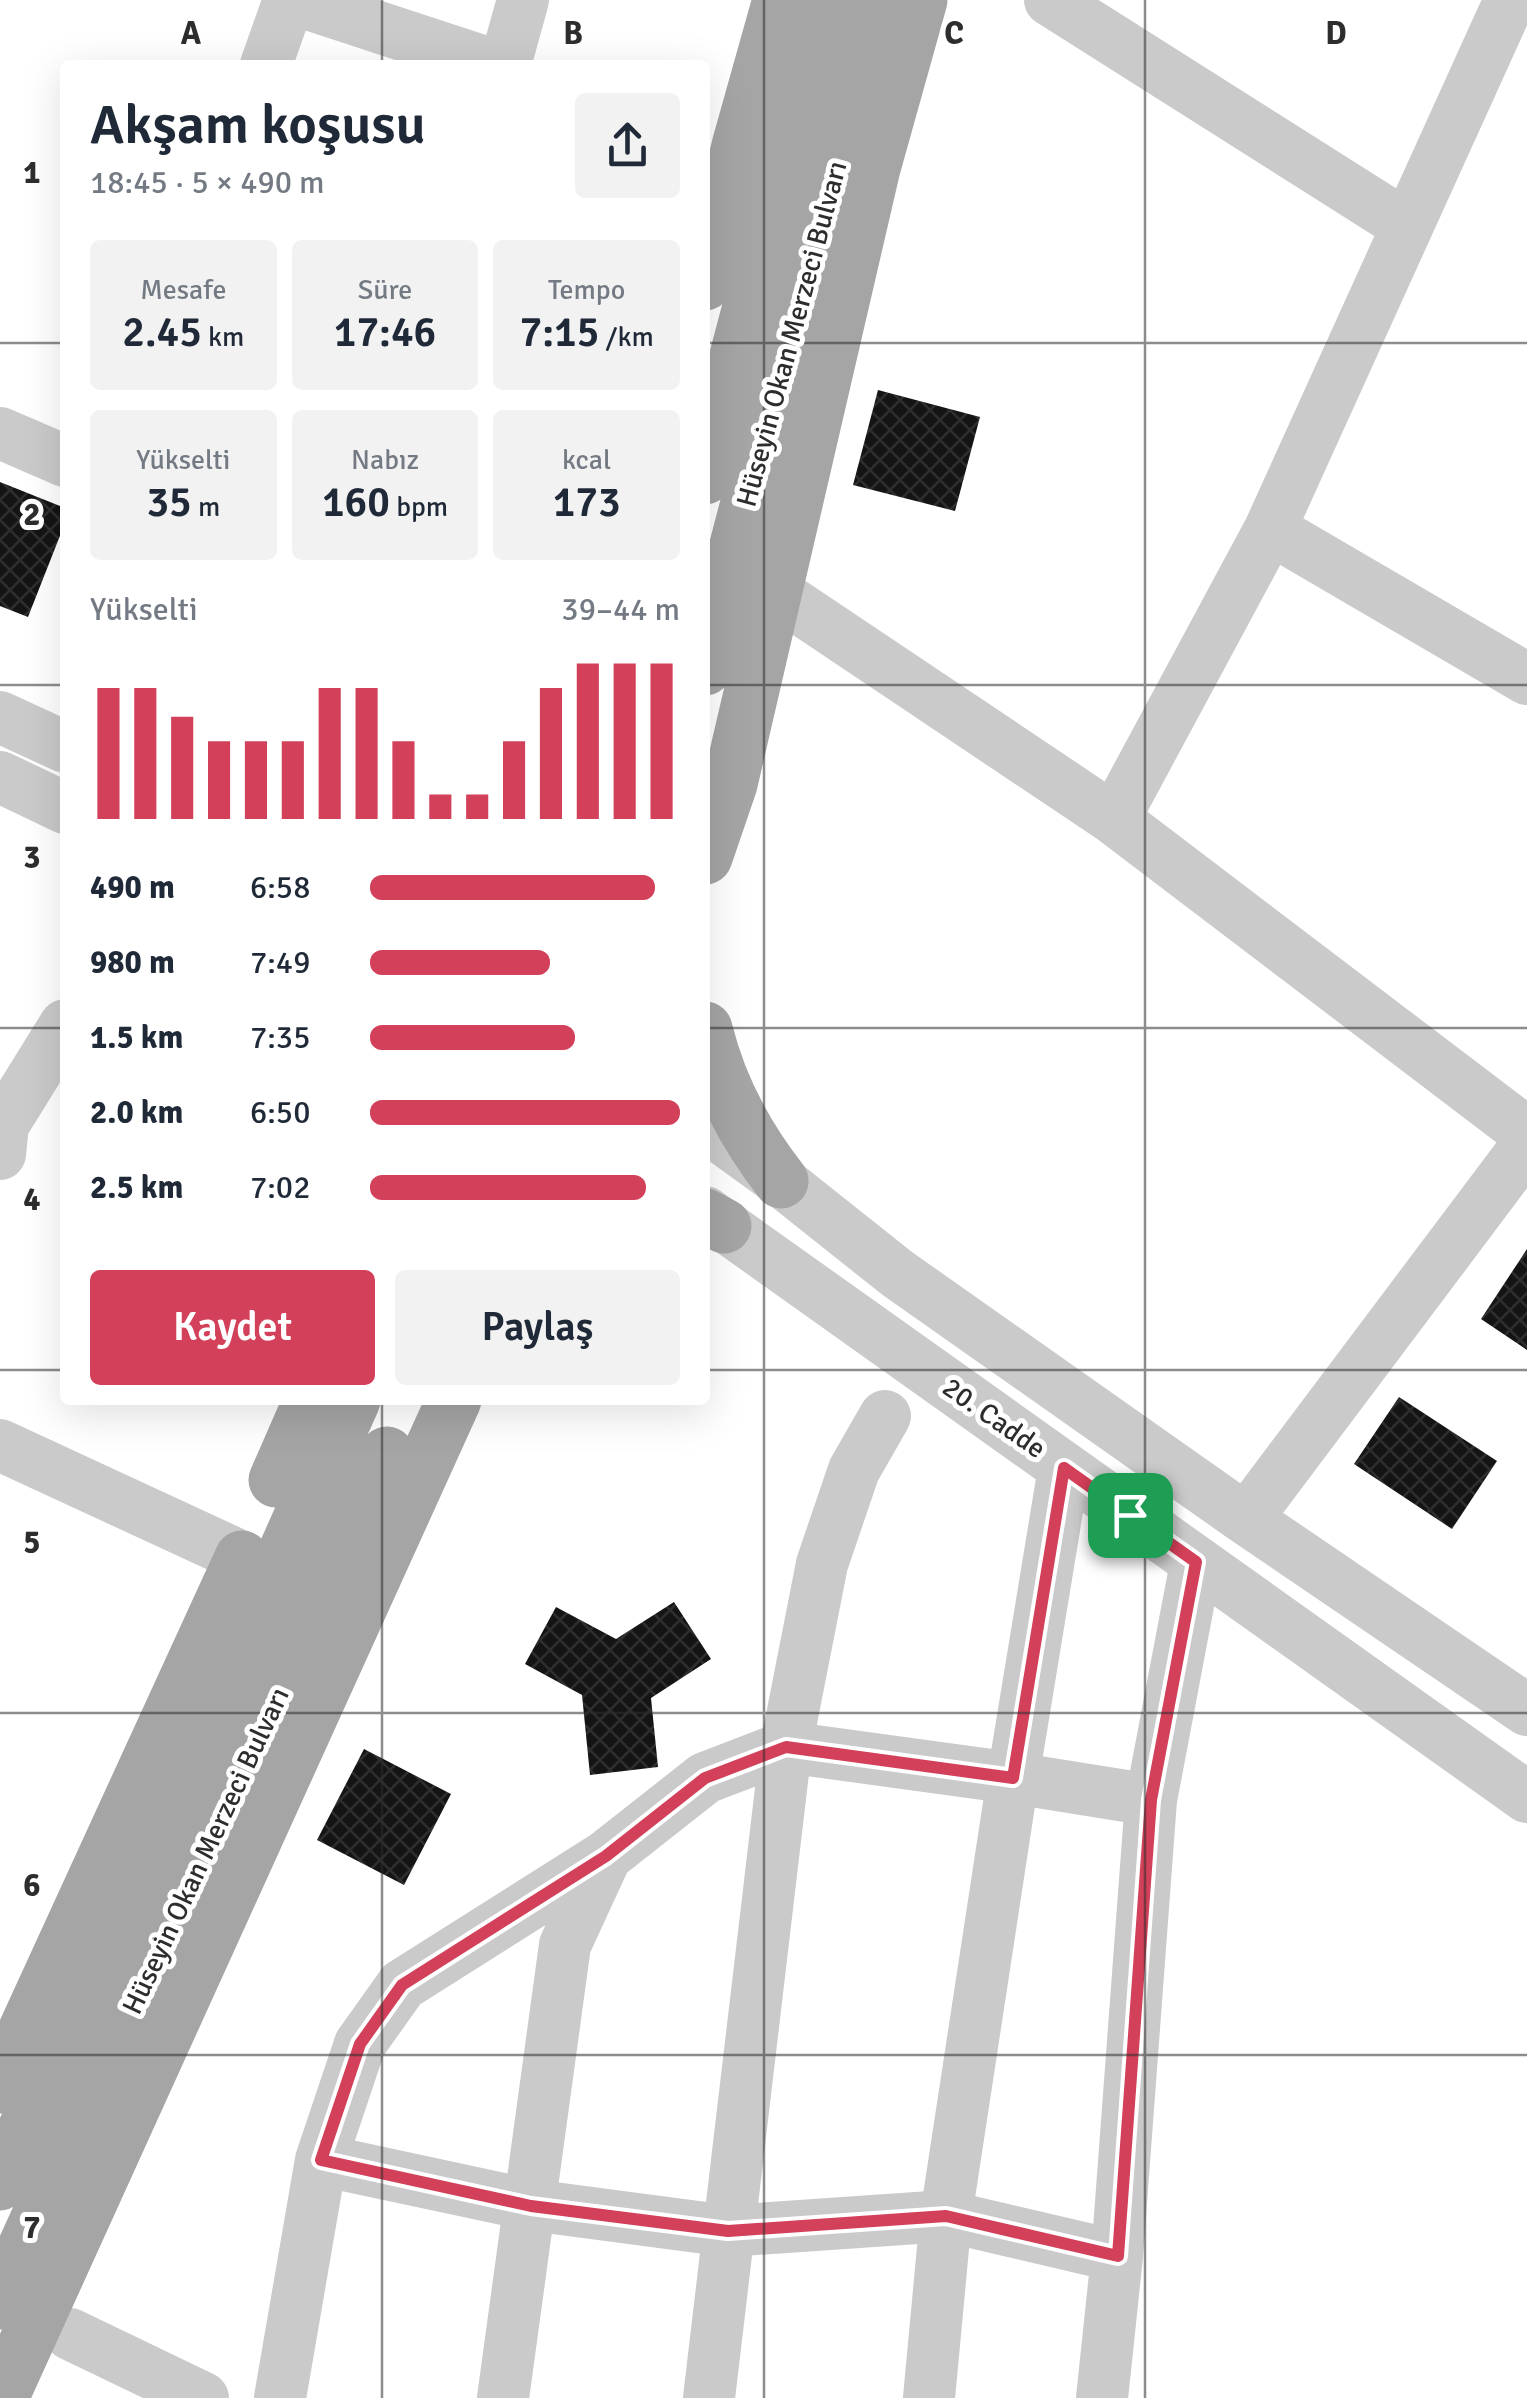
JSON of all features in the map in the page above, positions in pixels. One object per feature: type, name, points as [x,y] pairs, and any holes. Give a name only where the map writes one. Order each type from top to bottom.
[{"type":"main road","points":[[710,242],[722,142],[780,0]]},
{"type":"main road","name":"Hüseyin Okan Merzeci Bulvarı","points":[[710,458],[831,0]]},
{"type":"main road","name":"Hüseyin Okan Merzeci Bulvarı","points":[[710,649],[879,0]]},
{"type":"main road","points":[[710,850],[730,784],[873,168],[920,0]]},
{"type":"main road","points":[[710,1048],[732,1106],[758,1152],[781,1181]]},
{"type":"main road","points":[[0,2086],[309,1405]]},
{"type":"main road","name":"Hüseyin Okan Merzeci Bulvarı","points":[[0,2183],[109,1950],[351,1405]]},
{"type":"main road","name":"Hüseyin Okan Merzeci Bulvarı","points":[[0,2302],[410,1405]]},
{"type":"main road","points":[[0,2398],[452,1405]]},
{"type":"street","points":[[268,60],[293,0],[479,60]]},
{"type":"street","points":[[506,60],[523,0]]},
{"type":"street","points":[[1050,0],[1407,226]]},
{"type":"street","points":[[1114,819],[1270,529],[1510,0]]},
{"type":"street","points":[[0,433],[60,459]]},
{"type":"street","points":[[1270,529],[1527,678]]},
{"type":"street","points":[[774,591],[1114,819],[1527,1132]]},
{"type":"street","points":[[0,717],[60,745]]},
{"type":"street","points":[[0,778],[60,806]]},
{"type":"street","points":[[0,1154],[4,1125],[60,1032]]},
{"type":"street","points":[[710,1130],[898,1274],[1246,1519],[1527,1710]]},
{"type":"street","points":[[1246,1519],[1527,1146]]},
{"type":"street","name":"20. Cadde","points":[[711,1218],[1527,1797]]},
{"type":"street","points":[[709,2398],[786,1747],[822,1564],[854,1470],[885,1416]]},
{"type":"street","points":[[0,1445],[242,1557]]},
{"type":"street","points":[[928,2398],[946,2216],[1064,1468]]},
{"type":"street","points":[[1102,2398],[1118,2256],[1151,1800],[1196,1562]]},
{"type":"street","points":[[280,2398],[321,2160],[360,2044],[402,1985],[606,1856],[705,1778],[786,1747],[1151,1800]]},
{"type":"street","points":[[503,2398],[565,1945],[606,1856]]},
{"type":"street","points":[[321,2160],[531,2206],[728,2231],[946,2216],[1118,2256]]},
{"type":"street","points":[[70,2334],[202,2398]]},
{"type":"building","points":[[878,390],[980,417],[955,511],[853,485]]},
{"type":"building","points":[[0,482],[60,506],[60,536],[28,617],[0,606]]},
{"type":"building","points":[[1527,1249],[1527,1350],[1481,1319]]},
{"type":"building","points":[[1399,1397],[1497,1461],[1452,1529],[1354,1464]]},
{"type":"building","points":[[674,1602],[711,1659],[651,1698],[658,1767],[590,1775],[582,1695],[525,1664],[556,1607],[616,1639]]},
{"type":"building","points":[[364,1749],[451,1794],[404,1885],[317,1840]]},
{"type":"route","points":[[1064,1468],[1130,1515],[1196,1562],[1151,1800],[1118,2256],[946,2216],[728,2231],[531,2206],[321,2160],[360,2044],[402,1985],[606,1856],[705,1778],[786,1747],[1013,1778],[1064,1468]]}]
